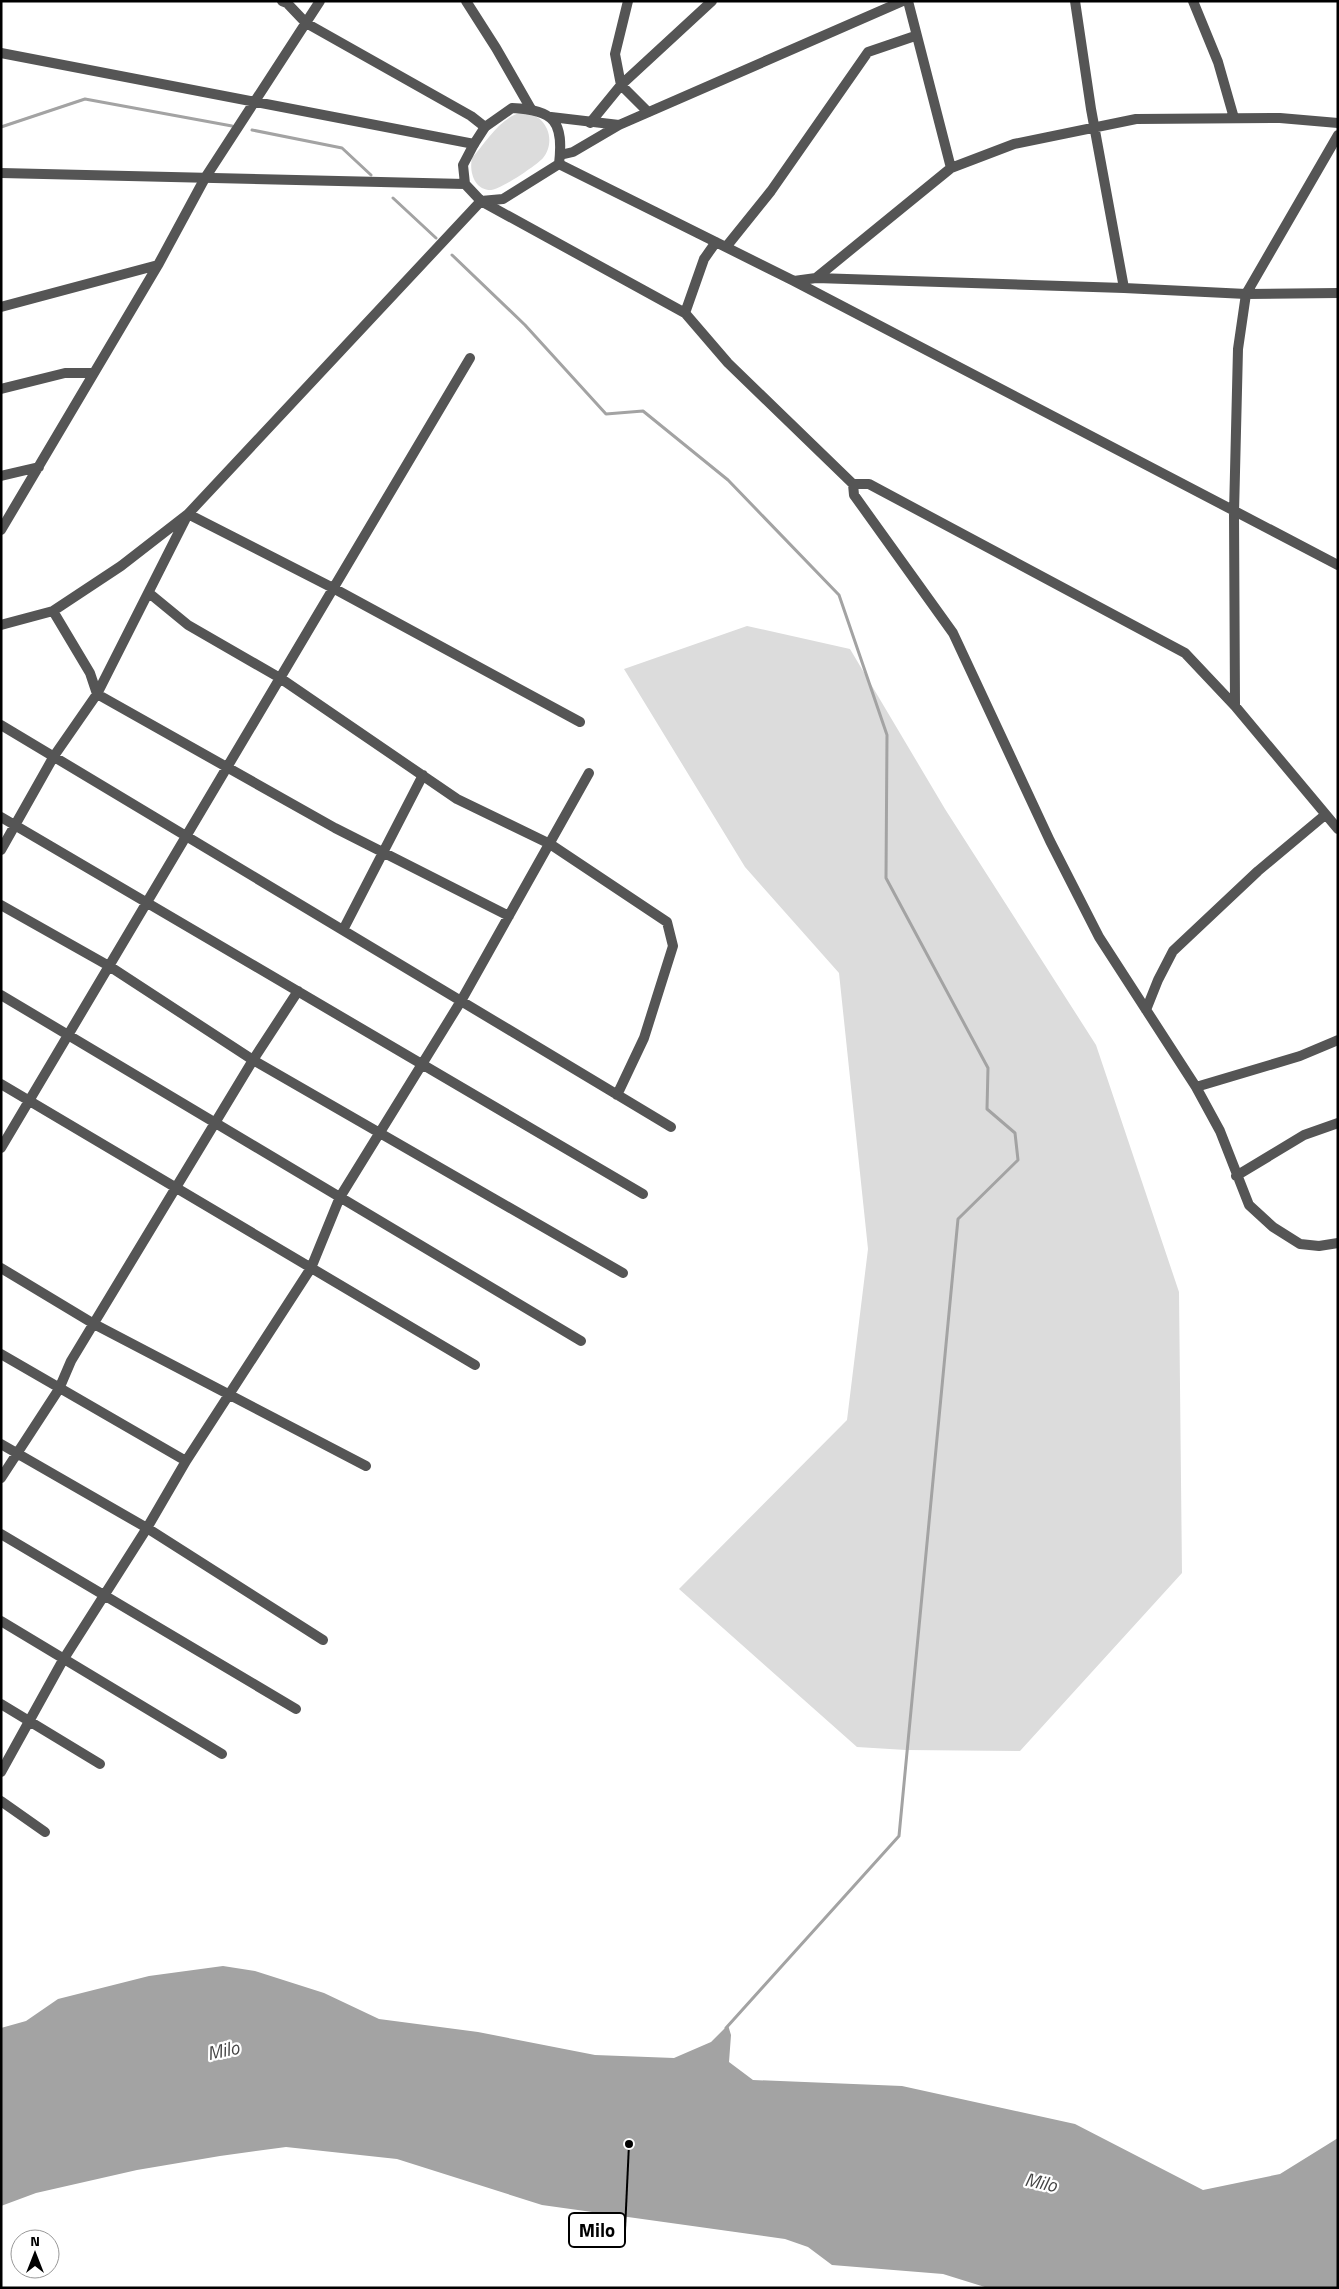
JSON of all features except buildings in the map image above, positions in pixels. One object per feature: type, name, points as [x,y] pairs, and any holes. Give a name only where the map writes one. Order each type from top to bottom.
[{"type":"street","points":[[282,1],[287,3],[306,23],[471,116],[486,127]]},
{"type":"street","points":[[1,530],[158,266],[205,178],[320,1]]},
{"type":"street","points":[[466,1],[531,109]]},
{"type":"street","points":[[628,1],[615,54],[621,85],[648,112]]},
{"type":"street","points":[[590,123],[621,85],[712,1]]},
{"type":"street","points":[[1,625],[53,611],[121,566],[188,514],[481,202],[503,199],[560,160],[620,124],[904,1]]},
{"type":"street","points":[[908,1],[951,168]]},
{"type":"street","points":[[1074,1],[1094,127],[1124,288]]},
{"type":"street","points":[[1193,1],[1218,62],[1234,118]]},
{"type":"street","points":[[726,247],[771,191],[868,52],[916,36]]},
{"type":"street","points":[[1,53],[474,144]]},
{"type":"street","points":[[620,124],[590,123],[551,117],[531,109],[512,108],[486,127],[474,144],[463,165],[465,184],[481,202],[685,313],[728,363],[853,484],[854,495],[953,633],[1050,841],[1099,936],[1196,1087],[1220,1132],[1249,1205],[1274,1227],[1300,1244],[1319,1246],[1338,1243]]},
{"type":"street","points":[[551,117],[559,128],[560,160]]},
{"type":"street","points":[[816,278],[951,168],[1014,144],[1136,119],[1280,118],[1338,123]]},
{"type":"street","points":[[1235,706],[1234,513],[1238,349],[1246,294],[1338,135]]},
{"type":"street","points":[[560,160],[1234,513],[1338,565]]},
{"type":"street","points":[[1,173],[465,184]]},
{"type":"street","points":[[685,313],[704,259],[716,242]]},
{"type":"street","points":[[1,307],[158,266]]},
{"type":"street","points":[[794,281],[816,278],[1246,294],[1338,293]]},
{"type":"street","points":[[1,1148],[470,358]]},
{"type":"street","points":[[1,389],[65,373],[94,373]]},
{"type":"street","points":[[1,476],[38,467]]},
{"type":"street","points":[[853,484],[869,484],[1185,653],[1235,706],[1338,829]]},
{"type":"street","points":[[188,514],[333,588],[580,722]]},
{"type":"street","points":[[1,850],[54,756],[97,694],[188,514]]},
{"type":"street","points":[[149,593],[188,625],[280,678],[457,799],[550,844],[667,922],[673,946],[644,1038],[617,1095]]},
{"type":"street","points":[[53,611],[90,674],[97,694],[335,828],[384,851],[509,916]]},
{"type":"street","points":[[1,725],[671,1127]]},
{"type":"street","points":[[1,1772],[31,1721],[63,1660],[105,1596],[186,1461],[311,1268],[340,1196],[461,1001],[589,773]]},
{"type":"street","points":[[343,930],[423,775]]},
{"type":"street","points":[[1146,1010],[1158,980],[1173,951],[1258,871],[1325,815]]},
{"type":"street","points":[[1,817],[643,1194]]},
{"type":"street","points":[[1,905],[109,966],[253,1060],[623,1273]]},
{"type":"street","points":[[1,1478],[59,1389],[71,1361],[253,1060],[298,990]]},
{"type":"street","points":[[1,995],[581,1341]]},
{"type":"street","points":[[1196,1087],[1300,1056],[1338,1040]]},
{"type":"street","points":[[1,1084],[475,1365]]},
{"type":"street","points":[[1236,1176],[1304,1135],[1338,1123]]},
{"type":"street","points":[[1,1268],[94,1324],[366,1466]]},
{"type":"street","points":[[1,1354],[186,1461]]},
{"type":"street","points":[[1,1444],[147,1528],[323,1640]]},
{"type":"street","points":[[1,1534],[296,1709]]},
{"type":"street","points":[[1,1621],[222,1754]]},
{"type":"street","points":[[1,1704],[100,1764]]},
{"type":"street","points":[[1,1801],[45,1832]]},
{"type":"shaded area","points":[[523,112],[537,117],[547,129],[549,144],[545,155],[534,166],[496,189],[491,190],[480,187],[472,174],[472,158],[501,124],[515,114]]},
{"type":"shaded area","points":[[747,626],[850,649],[945,809],[1096,1045],[1179,1292],[1182,1573],[1020,1751],[906,1750],[857,1747],[679,1589],[847,1420],[868,1249],[839,973],[745,867],[624,669]]},
{"type":"water","points":[[223,1966],[255,1971],[324,1993],[379,2019],[478,2032],[595,2055],[674,2058],[711,2042],[728,2025],[731,2035],[729,2062],[753,2080],[902,2086],[1075,2124],[1203,2190],[1280,2174],[1338,2138],[1338,2288],[988,2288],[943,2274],[832,2265],[808,2247],[785,2239],[542,2205],[397,2159],[286,2147],[137,2170],[36,2193],[1,2206],[1,2028],[26,2021],[58,1999],[149,1976]]},
{"type":"waterway","points":[[1,127],[85,99],[232,126]]},
{"type":"waterway","points":[[252,130],[342,148],[371,175]]},
{"type":"waterway","points":[[393,198],[436,238]]},
{"type":"waterway","points":[[452,255],[525,325],[606,414],[643,411],[728,480],[839,595],[887,735],[886,878],[988,1068],[987,1109],[1015,1133],[1018,1160],[958,1219],[899,1836],[726,2028]]},
{"type":"place","name":"Milo","points":[[629,2144]]}]
